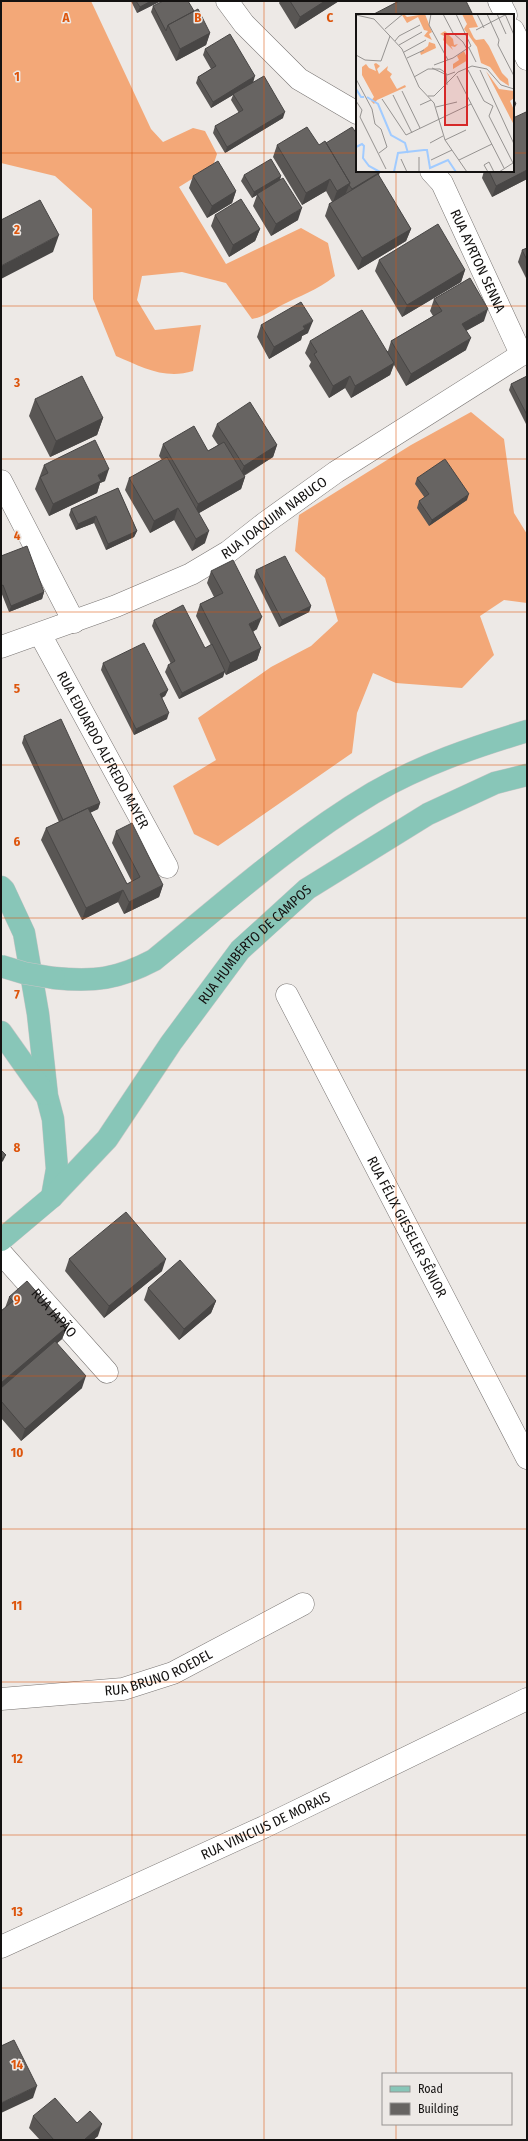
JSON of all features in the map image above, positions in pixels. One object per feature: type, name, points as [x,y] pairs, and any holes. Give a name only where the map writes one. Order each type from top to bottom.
[{"type":"main road","points":[[1,966],[24,973],[82,981],[114,977],[135,970],[154,960],[288,850],[374,793],[437,762],[527,731]]},
{"type":"main road","name":"RUA HUMBERTO DE CAMPOS","points":[[1,1240],[52,1197],[107,1139],[171,1043],[240,950],[307,889],[428,814],[495,783],[527,775]]},
{"type":"main road","points":[[1,887],[4,890],[24,933],[38,1014],[47,1096],[53,1119],[57,1169],[52,1197]]},
{"type":"main road","points":[[1,1032],[47,1096]]},
{"type":"street","points":[[227,1],[244,24],[299,78],[356,112]]},
{"type":"street","points":[[499,1],[506,14]]},
{"type":"street","points":[[514,32],[527,59]]},
{"type":"street","name":"RUA AYRTON SENNA","points":[[432,172],[442,183],[524,353]]},
{"type":"street","name":"RUA JOAQUIM NABUCO","points":[[1,647],[116,606],[191,574],[228,552],[265,523],[336,472],[524,353]]},
{"type":"street","points":[[1,481],[74,622]]},
{"type":"street","name":"RUA EDUARDO ALFREDO MAYER","points":[[40,634],[166,867]]},
{"type":"street","name":"RUA FÉLIX GIESELER SÊNIOR","points":[[287,996],[527,1458]]},
{"type":"street","name":"RUA JAPÃO","points":[[1,1253],[107,1372]]},
{"type":"street","name":"RUA BRUNO ROEDEL","points":[[1,1699],[123,1689],[130,1687],[173,1673],[303,1604]]},
{"type":"street","name":"RUA VINICIUS DE MORAIS","points":[[1,1947],[264,1827],[527,1699]]},
{"type":"shaded area","points":[[1,1],[91,1],[151,129],[163,142],[193,128],[205,131],[217,154],[213,166],[179,187],[226,264],[301,228],[328,243],[335,276],[315,289],[263,316],[252,319],[226,283],[182,272],[142,276],[137,300],[155,330],[201,325],[193,371],[173,374],[163,373],[144,368],[116,356],[93,299],[92,209],[55,176],[1,163]]},
{"type":"shaded area","points":[[471,412],[504,439],[514,513],[527,534],[527,603],[504,600],[480,616],[494,655],[462,688],[396,683],[373,673],[357,713],[352,753],[218,846],[194,834],[173,786],[216,760],[198,718],[271,667],[311,646],[338,621],[325,578],[295,551],[299,515],[411,445]]},
{"type":"building","points":[[136,1],[151,1],[140,7]]},
{"type":"building","points":[[163,1],[188,1],[194,11],[168,25],[166,31],[153,6]]},
{"type":"building","points":[[290,1],[325,1],[300,17]]},
{"type":"building","points":[[399,1],[466,1],[472,13],[470,14],[374,14]]},
{"type":"building","points":[[198,9],[210,33],[180,49],[168,25]]},
{"type":"building","points":[[230,34],[255,76],[213,102],[198,77],[216,66],[205,49]]},
{"type":"building","points":[[264,76],[285,112],[227,147],[215,126],[243,110],[233,94]]},
{"type":"building","points":[[526,112],[527,115],[527,170],[496,186],[489,172],[514,172],[514,118]]},
{"type":"building","points":[[307,127],[319,145],[325,141],[350,183],[337,191],[330,179],[306,193],[277,145]]},
{"type":"building","points":[[352,127],[356,133],[356,172],[380,172],[352,189],[349,185],[350,183],[326,143]]},
{"type":"building","points":[[271,159],[281,176],[254,192],[244,175]]},
{"type":"building","points":[[218,161],[236,191],[212,206],[193,176]]},
{"type":"building","points":[[378,174],[411,229],[362,258],[329,204]]},
{"type":"building","points":[[283,178],[302,208],[276,224],[257,194]]},
{"type":"building","points":[[241,199],[260,229],[233,245],[215,215]]},
{"type":"building","points":[[40,200],[59,235],[1,266],[1,220]]},
{"type":"building","points":[[438,224],[465,270],[407,305],[379,260]]},
{"type":"building","points":[[527,248],[527,260],[522,250]]},
{"type":"building","points":[[470,278],[488,309],[462,324],[471,338],[411,374],[391,341],[442,311],[434,299]]},
{"type":"building","points":[[301,302],[313,321],[303,326],[305,329],[274,347],[261,325]]},
{"type":"building","points":[[362,310],[394,363],[355,386],[350,376],[333,386],[314,354],[317,352],[310,341]]},
{"type":"building","points":[[82,376],[103,418],[56,441],[35,399]]},
{"type":"building","points":[[527,376],[527,415],[511,384]]},
{"type":"building","points":[[250,402],[277,445],[244,466],[217,424]]},
{"type":"building","points":[[194,426],[208,451],[224,442],[245,477],[198,504],[163,444]]},
{"type":"building","points":[[95,440],[109,469],[98,475],[101,481],[53,504],[40,477],[48,473],[44,465]]},
{"type":"building","points":[[167,457],[209,531],[196,539],[178,508],[154,521],[129,478]]},
{"type":"building","points":[[445,459],[469,494],[432,520],[419,501],[429,494],[417,478]]},
{"type":"building","points":[[118,488],[137,531],[108,544],[96,516],[78,524],[71,509]]},
{"type":"building","points":[[27,546],[44,592],[11,606],[3,585],[1,586],[1,556]]},
{"type":"building","points":[[285,556],[311,606],[282,620],[256,570]]},
{"type":"building","points":[[233,560],[262,617],[249,624],[261,648],[230,663],[200,604],[223,593],[211,571]]},
{"type":"building","points":[[183,605],[205,648],[212,644],[225,671],[182,693],[168,665],[175,661],[154,620]]},
{"type":"building","points":[[144,643],[168,690],[160,694],[169,713],[136,729],[103,663]]},
{"type":"building","points":[[61,719],[100,803],[63,820],[24,736]]},
{"type":"building","points":[[88,808],[127,884],[140,877],[116,831],[132,823],[163,885],[129,902],[123,890],[86,908],[46,828]]},
{"type":"building","points":[[1,1150],[6,1155],[1,1159]]},
{"type":"building","points":[[126,1212],[166,1259],[109,1306],[69,1259]]},
{"type":"building","points":[[180,1260],[216,1301],[184,1329],[148,1288]]},
{"type":"building","points":[[27,1281],[67,1327],[1,1383],[1,1311],[13,1301],[9,1297]]},
{"type":"building","points":[[55,1341],[86,1376],[25,1429],[1,1401],[1,1388]]},
{"type":"building","points":[[14,2040],[37,2086],[1,2103],[1,2046]]},
{"type":"building","points":[[55,2098],[77,2123],[90,2111],[102,2124],[84,2140],[54,2140],[33,2116]]}]
